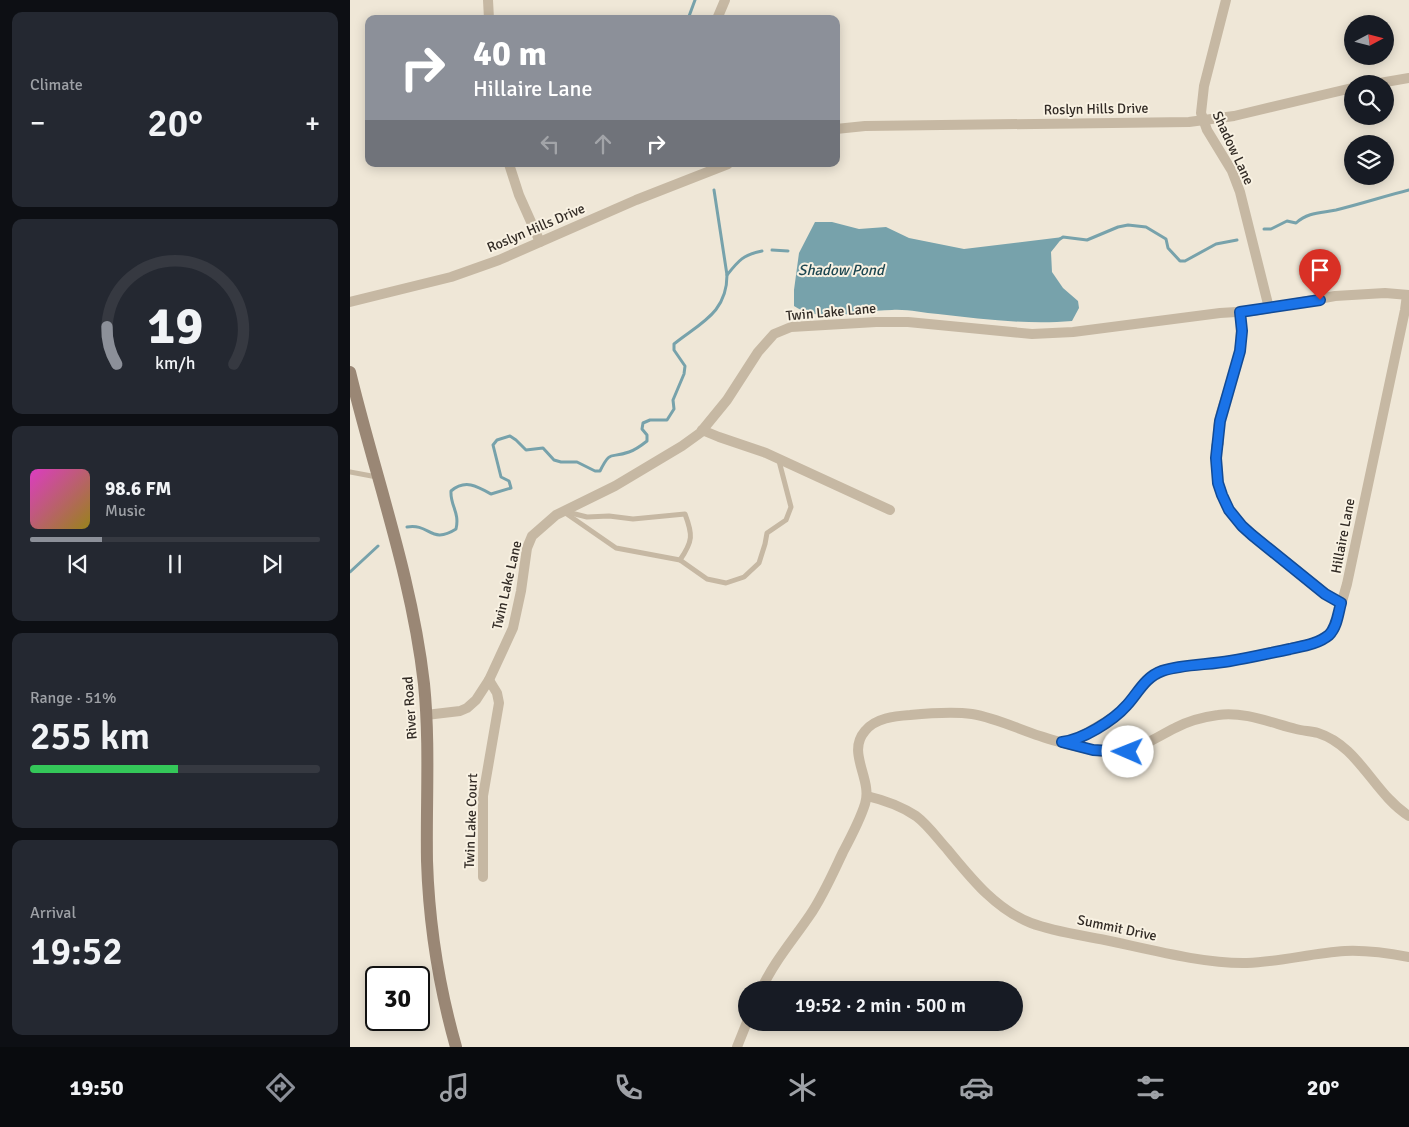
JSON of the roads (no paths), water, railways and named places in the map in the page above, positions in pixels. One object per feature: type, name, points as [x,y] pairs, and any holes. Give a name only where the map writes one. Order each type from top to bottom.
[{"type":"main road","name":"River Road","points":[[350,372],[411,605],[420,658],[426,715],[428,765],[427,862],[429,897],[439,975],[456,1047]]},
{"type":"street","points":[[488,0],[490,15]]},
{"type":"street","points":[[719,15],[725,0]]},
{"type":"street","name":"Shadow Lane","points":[[1226,0],[1204,86],[1203,121],[1232,171],[1240,192],[1269,308]]},
{"type":"street","points":[[1394,81],[1409,78]]},
{"type":"street","name":"Roslyn Hills Drive","points":[[840,129],[866,126],[1203,121],[1234,116],[1344,90]]},
{"type":"street","points":[[511,167],[519,195],[540,242]]},
{"type":"street","name":"Roslyn Hills Drive","points":[[350,302],[451,277],[499,260],[636,200],[720,167]]},
{"type":"street","name":"Twin Lake Lane","points":[[426,715],[452,713],[467,708],[476,700],[489,680],[514,628],[526,554],[532,536],[549,521],[657,462],[702,430],[727,400],[758,352],[769,339],[781,330],[791,327],[908,322],[1048,334],[1240,312],[1345,295],[1384,293],[1408,295]]},
{"type":"street","name":"Hillaire Lane","points":[[1062,742],[1073,741],[1115,716],[1126,706],[1148,679],[1163,670],[1231,661],[1319,641],[1334,629],[1348,584],[1408,295]]},
{"type":"street","points":[[1240,312],[1242,331],[1240,351],[1222,412],[1217,437],[1219,443],[1216,446],[1218,483],[1222,495],[1229,510],[1242,526],[1325,594],[1341,603]]},
{"type":"street","points":[[702,430],[778,458],[890,510]]},
{"type":"street","name":"Twin Lake Court","points":[[483,877],[483,796],[499,703],[497,693],[489,680]]},
{"type":"street","points":[[766,981],[815,906],[854,830],[866,803],[867,796],[867,787],[859,758],[858,745],[865,730],[883,719],[932,713],[972,714],[991,718],[1062,742],[1093,750],[1128,752],[1140,748],[1190,721],[1222,714],[1244,716],[1317,733],[1333,739],[1342,746],[1391,802],[1409,816]]},
{"type":"street","name":"Summit Drive","points":[[867,796],[881,799],[916,816],[929,828],[990,897],[1003,908],[1033,924],[1142,948],[1221,961],[1244,963],[1272,962],[1346,951],[1378,951],[1409,957]]},
{"type":"street","points":[[736,1047],[743,1031]]},
{"type":"lane","points":[[564,512],[616,548],[680,560],[707,579],[726,583],[744,577],[759,563],[767,533],[786,520],[791,507],[784,474],[778,458]]},
{"type":"lane","points":[[350,472],[378,477]]},
{"type":"lane","points":[[564,512],[587,517],[633,518],[685,514],[690,527],[690,546],[680,560]]},
{"type":"water","name":"Shadow Pond","points":[[815,222],[832,222],[859,229],[886,227],[909,238],[964,249],[1063,237],[1051,252],[1052,272],[1063,288],[1078,301],[1079,308],[1072,321],[1055,322],[1022,322],[903,310],[842,315],[817,314],[805,311],[794,306],[794,290],[799,253]]},
{"type":"waterway","points":[[689,15],[695,0]]},
{"type":"waterway","points":[[407,527],[421,528],[441,535],[456,529],[457,518],[451,491],[461,485],[476,486],[491,494],[511,488],[509,481],[501,477],[493,445],[497,440],[510,436],[526,450],[543,448],[554,460],[577,462],[595,471],[600,471],[609,457],[631,451],[647,441],[647,435],[642,429],[643,423],[650,420],[667,420],[674,409],[673,400],[684,374],[685,366],[674,350],[674,344],[710,316],[717,308],[726,288],[727,275],[714,190]]},
{"type":"waterway","points":[[1264,229],[1271,229],[1287,221],[1296,223],[1310,215],[1345,208],[1409,190]]},
{"type":"waterway","points":[[1060,239],[1063,237],[1087,240],[1118,227],[1128,225],[1146,227],[1166,239],[1168,248],[1180,261],[1185,261],[1216,244],[1237,240]]},
{"type":"waterway","points":[[772,250],[788,251]]},
{"type":"waterway","points":[[727,275],[742,259],[750,254],[762,251]]},
{"type":"waterway","points":[[350,572],[378,546]]}]
